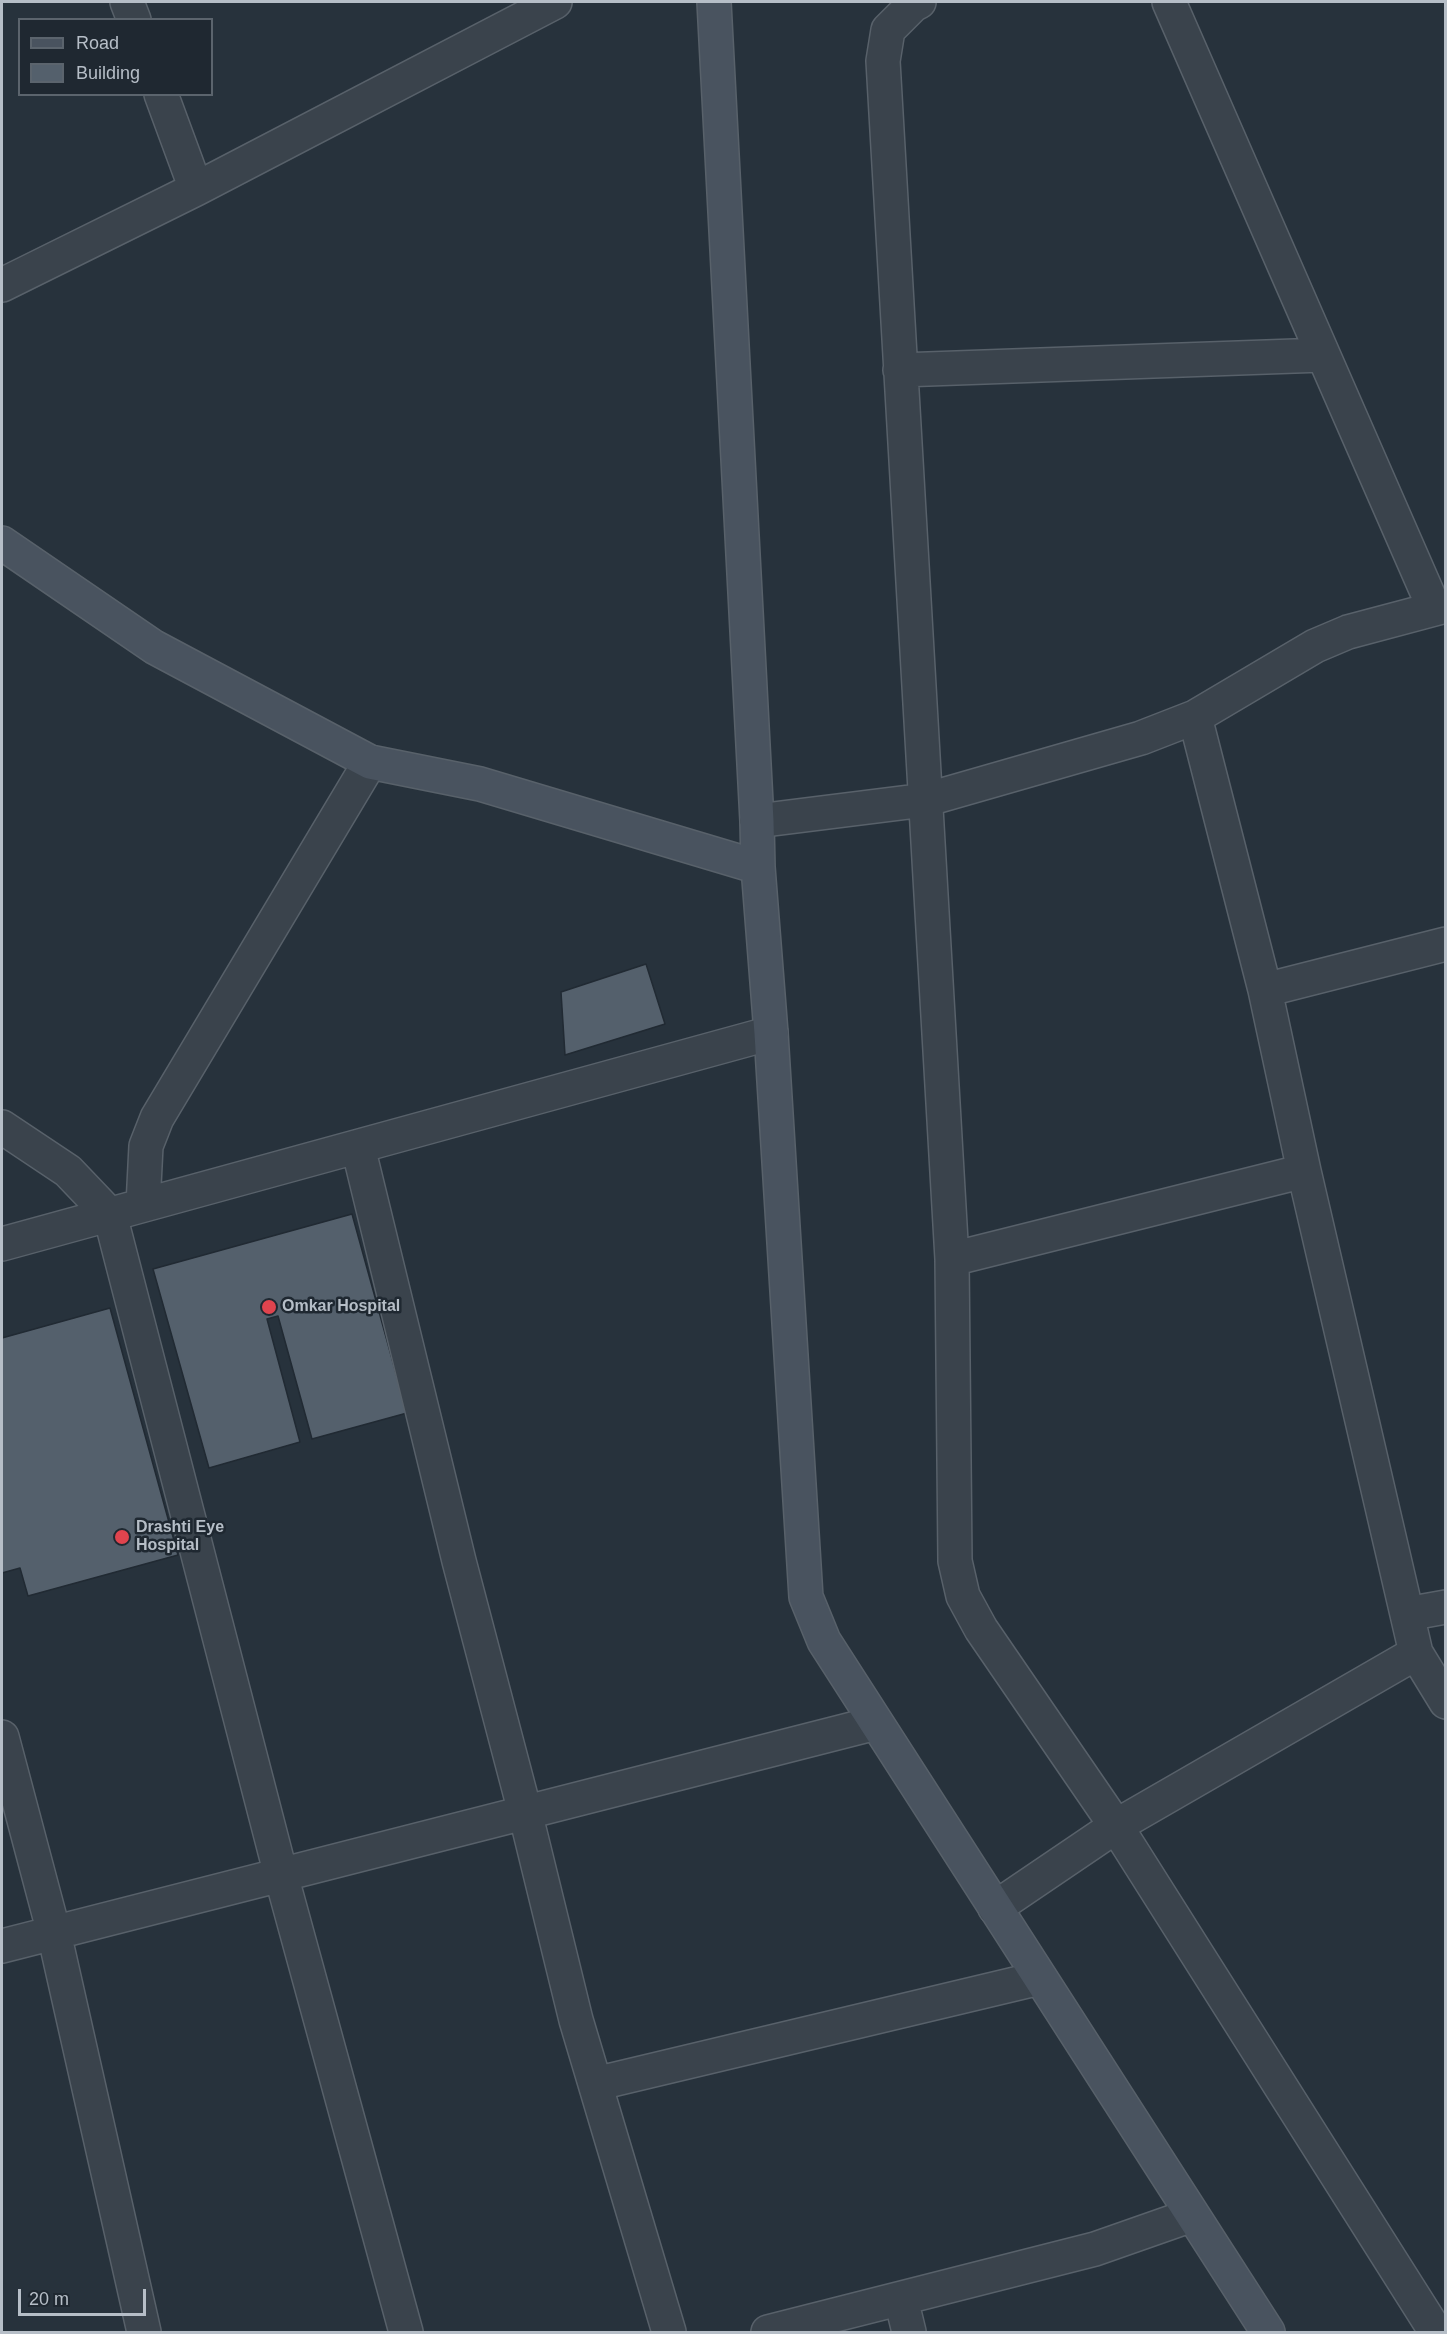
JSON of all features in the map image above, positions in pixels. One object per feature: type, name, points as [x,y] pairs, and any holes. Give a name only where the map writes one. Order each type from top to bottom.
[{"type":"street","points":[[127,2],[133,18]]},
{"type":"street","points":[[2,285],[196,189],[555,2]]},
{"type":"street","points":[[714,2],[758,821],[758,867],[771,1033],[806,1597],[824,1641],[1268,2332]]},
{"type":"street","points":[[919,2],[913,4],[888,30],[883,61],[952,1258],[955,1561],[963,1596],[981,1629],[1116,1826],[1436,2332]]},
{"type":"street","points":[[758,821],[925,800],[1141,738],[1195,717],[1315,646],[1348,632],[1440,607],[1323,355],[1169,2]]},
{"type":"street","points":[[162,96],[196,189]]},
{"type":"street","points":[[900,370],[1323,355]]},
{"type":"street","points":[[2,543],[154,647],[370,762],[480,784],[758,867]]},
{"type":"street","points":[[1195,717],[1265,990],[1304,1171],[1416,1653],[1446,1702]]},
{"type":"street","points":[[142,1205],[146,1146],[157,1118],[370,762]]},
{"type":"street","points":[[1265,990],[1446,944]]},
{"type":"street","points":[[2,1244],[771,1033]]},
{"type":"street","points":[[2,1127],[68,1171],[110,1215],[281,1875],[406,2332]]},
{"type":"street","points":[[358,1147],[459,1561],[525,1812],[576,2020],[669,2332]]},
{"type":"street","points":[[952,1258],[1304,1171]]},
{"type":"street","points":[[1407,1614],[1446,1607]]},
{"type":"street","points":[[995,1908],[1116,1826],[1416,1653]]},
{"type":"street","points":[[2,1946],[876,1723]]},
{"type":"street","points":[[2,1737],[54,1933],[144,2332]]},
{"type":"street","points":[[595,2084],[1040,1978]]},
{"type":"street","points":[[768,2332],[1095,2249],[1192,2216]]},
{"type":"street","points":[[901,2299],[909,2332]]},
{"type":"building","points":[[646,964],[665,1024],[565,1055],[561,992]]},
{"type":"building","points":[[352,1214],[407,1413],[312,1439],[278,1316],[267,1319],[300,1442],[209,1468],[153,1269]]},
{"type":"building","points":[[110,1308],[178,1555],[28,1596],[20,1568],[2,1573],[2,1338]]},
{"type":"place","name":"Omkar Hospital","points":[[269,1307]]},
{"type":"place","name":"Drashti Eye Hospital","points":[[122,1537]]}]
